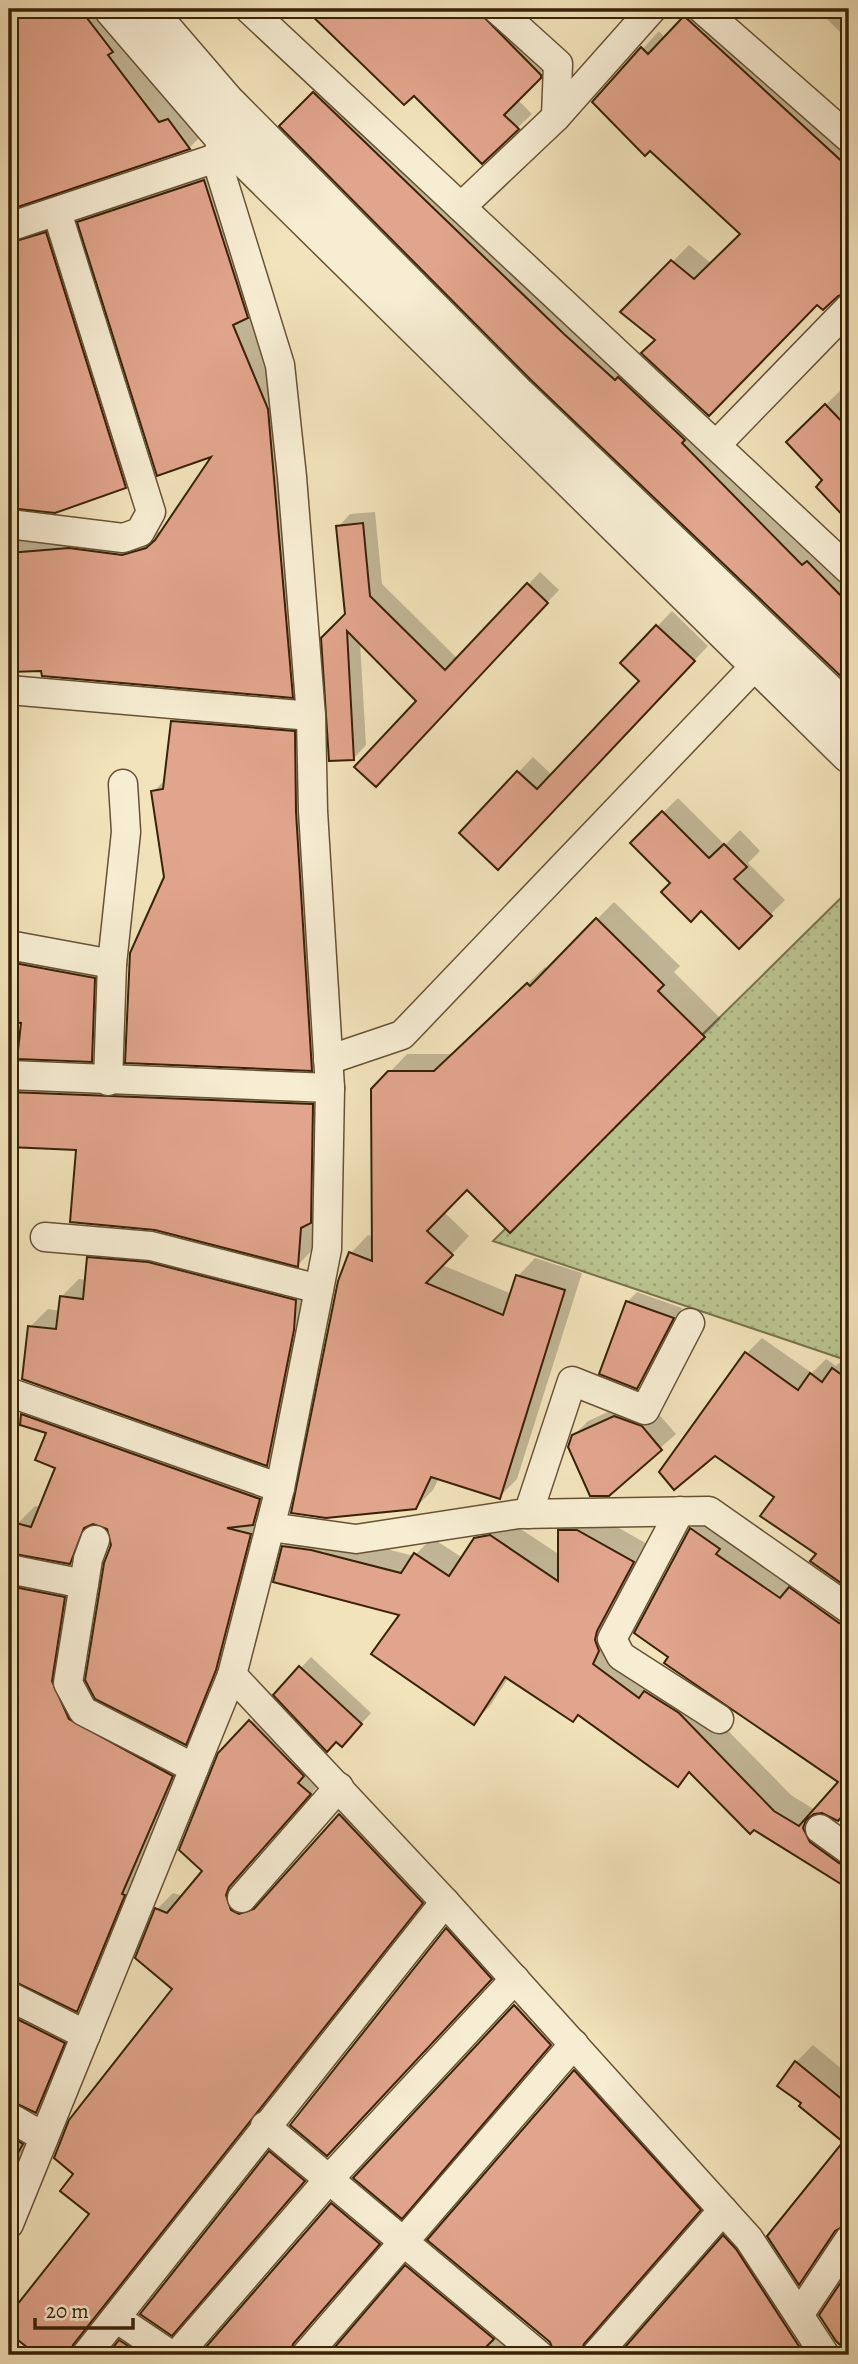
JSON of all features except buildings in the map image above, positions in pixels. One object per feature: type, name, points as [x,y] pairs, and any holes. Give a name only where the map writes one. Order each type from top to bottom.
[{"type":"street","points":[[112,9],[220,148],[849,755]]},
{"type":"street","points":[[147,9],[226,102],[508,385],[849,712]]},
{"type":"street","points":[[249,9],[849,570]]},
{"type":"street","points":[[497,9],[558,64],[556,117]]},
{"type":"street","points":[[461,207],[556,117],[652,9]]},
{"type":"street","points":[[702,9],[849,138]]},
{"type":"street","points":[[9,227],[57,212],[220,148]]},
{"type":"street","points":[[9,2224],[232,1675],[280,1488],[327,1249],[330,1088],[313,811],[312,716],[280,365],[220,148]]},
{"type":"street","points":[[9,524],[123,538],[140,532],[151,512],[57,212]]},
{"type":"street","points":[[716,445],[849,309]]},
{"type":"street","points":[[328,1060],[402,1035],[755,666]]},
{"type":"street","points":[[9,690],[312,716]]},
{"type":"street","points":[[108,1081],[112,964],[126,832],[123,784]]},
{"type":"street","points":[[9,945],[112,964]]},
{"type":"street","points":[[9,1076],[330,1088]]},
{"type":"street","points":[[45,1237],[151,1246],[319,1289]]},
{"type":"street","points":[[528,1514],[572,1381],[645,1410],[690,1323]]},
{"type":"street","points":[[14,1394],[280,1488]]},
{"type":"street","points":[[680,1511],[612,1639],[621,1656],[719,1719]]},
{"type":"street","points":[[270,1527],[356,1539],[528,1514],[709,1511],[849,1609]]},
{"type":"street","points":[[94,1541],[68,1683],[75,1700],[83,1711],[194,1768]]},
{"type":"street","points":[[9,1569],[84,1584]]},
{"type":"street","points":[[232,1675],[445,1902],[749,2239],[825,2355]]},
{"type":"street","points":[[242,1898],[339,1787]]},
{"type":"street","points":[[820,1829],[849,1850]]},
{"type":"street","points":[[86,2355],[445,1902]]},
{"type":"street","points":[[177,2355],[330,2178],[515,1979]]},
{"type":"street","points":[[9,1996],[86,2035]]},
{"type":"street","points":[[306,2355],[574,2044]]},
{"type":"street","points":[[9,2117],[44,2137]]},
{"type":"street","points":[[265,2126],[539,2355]]},
{"type":"street","points":[[596,2355],[723,2210]]},
{"type":"street","points":[[799,2315],[849,2240]]},
{"type":"street","points":[[116,2318],[171,2355]]},
{"type":"green space","points":[[849,890],[849,1361],[493,1241]]}]
